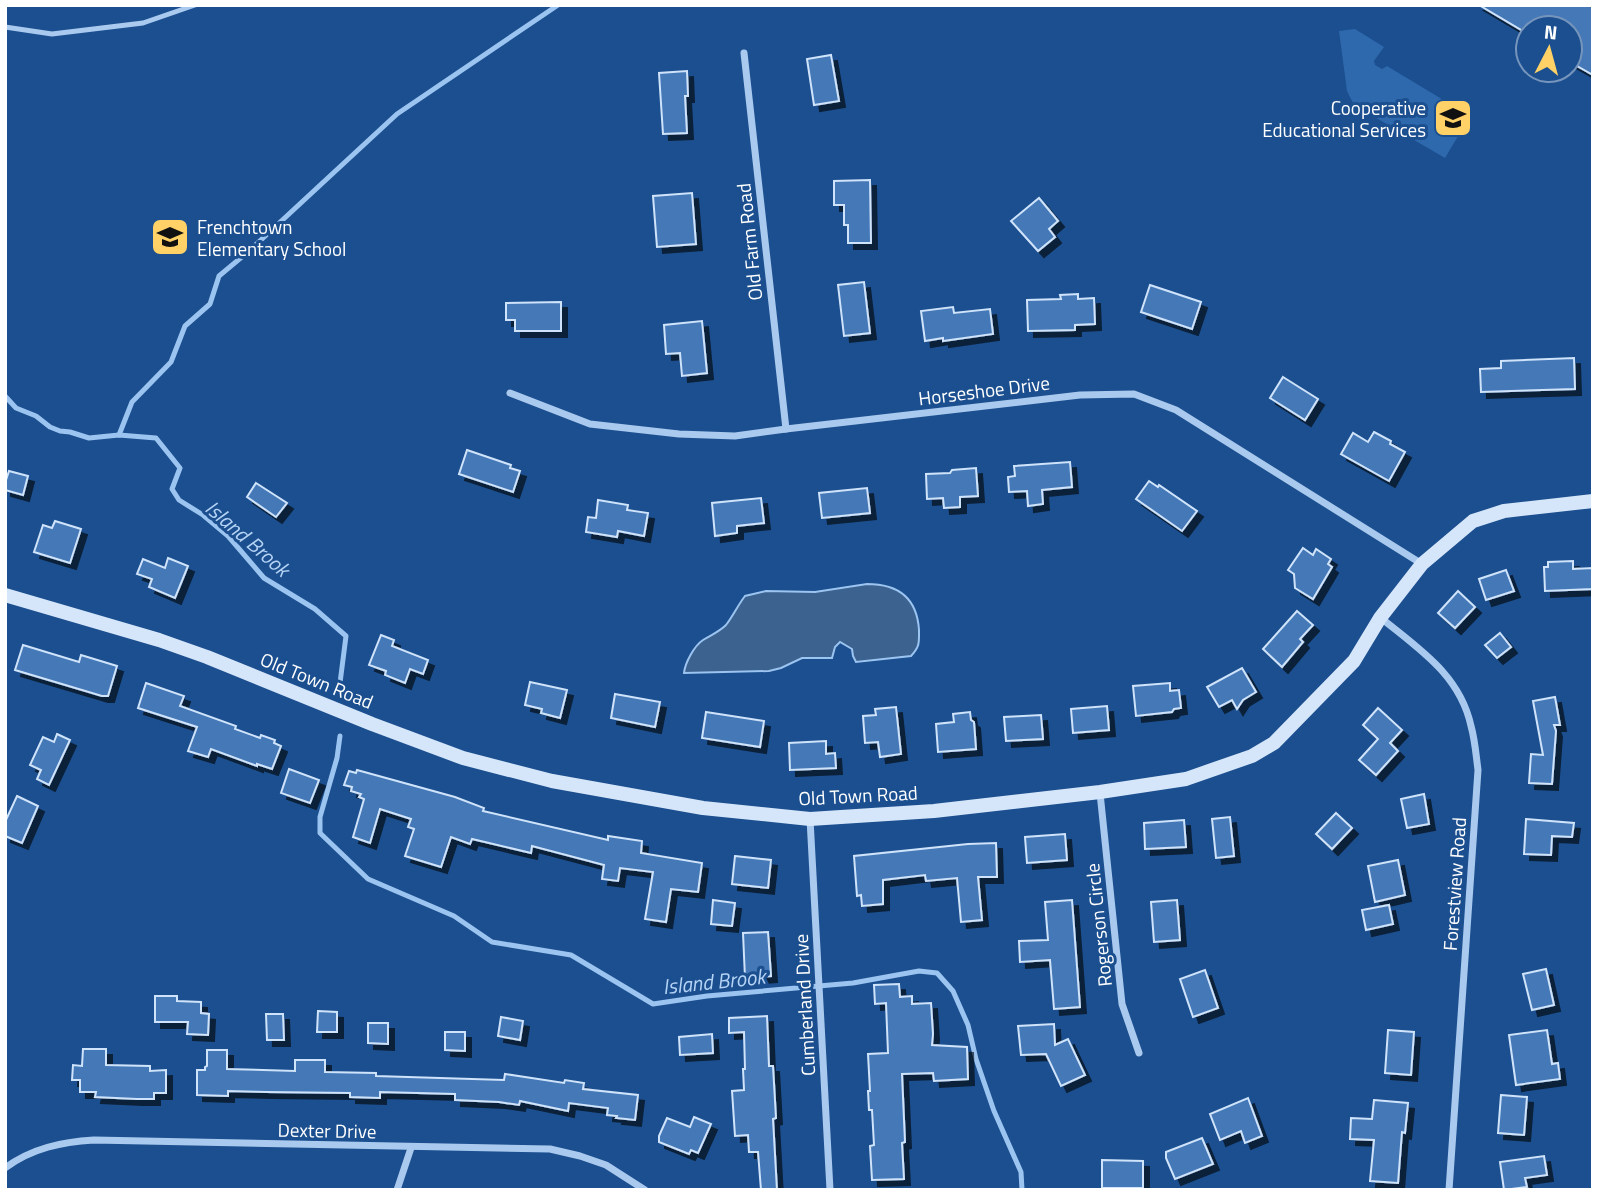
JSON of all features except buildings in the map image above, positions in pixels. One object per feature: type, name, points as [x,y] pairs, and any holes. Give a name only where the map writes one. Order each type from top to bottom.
[{"type":"main road","name":"Old Town Road","points":[[5,595],[195,652],[463,758],[552,782],[703,808],[810,820],[934,811],[1100,792],[1186,779],[1252,756],[1274,743],[1354,661],[1380,618],[1422,564],[1473,521],[1504,511],[1593,501]]},
{"type":"street","name":"Old Farm Road","points":[[744,53],[786,429]]},
{"type":"street","name":"Horseshoe Drive","points":[[510,393],[590,424],[679,434],[735,436],[1080,395],[1134,394],[1176,410],[1422,564]]},
{"type":"street","name":"Forestview Road","points":[[1380,618],[1435,662],[1452,682],[1471,724],[1478,770],[1449,1190]]},
{"type":"street","name":"Rogerson Circle","points":[[1100,792],[1122,1004],[1139,1053]]},
{"type":"street","name":"Cumberland Drive","points":[[810,820],[830,1190]]},
{"type":"street","name":"Dexter Drive","points":[[5,1168],[36,1150],[64,1142],[94,1140],[550,1149],[606,1165],[645,1190]]},
{"type":"street","points":[[397,1190],[411,1147]]},
{"type":"lane","points":[[174,5],[174,13]]},
{"type":"lane","points":[[5,27],[52,34],[143,23],[195,5]]},
{"type":"shaded area","points":[[1355,29],[1384,47],[1374,61],[1375,65],[1382,69],[1387,66],[1470,116],[1445,158],[1354,105],[1347,91],[1339,31]]},
{"type":"shaded area","points":[[867,584],[897,590],[910,601],[919,630],[918,644],[911,656],[856,662],[852,649],[840,642],[835,647],[832,658],[802,658],[769,671],[684,673],[696,646],[726,625],[745,596],[766,591],[815,592]]},
{"type":"waterway","points":[[119,435],[132,402],[171,362],[185,326],[210,304],[219,276],[397,114],[558,5]]},
{"type":"waterway","name":"Island Brook","points":[[5,396],[16,408],[36,416],[60,431],[89,438],[119,435],[156,438],[180,468],[172,489],[179,500],[203,515],[228,536],[264,578],[315,609],[346,636],[340,683]]},
{"type":"waterway","name":"Island Brook","points":[[340,736],[337,758],[320,817],[320,833],[368,879],[454,916],[492,942],[571,955],[653,1004],[707,996],[853,983],[919,971],[937,973],[953,991],[968,1025],[976,1059],[994,1111],[1021,1172],[1022,1190]]},
{"type":"place","name":"Cooperative Educational Services","points":[[1453,118]]},
{"type":"place","name":"Frenchtown Elementary School","points":[[170,237]]}]
